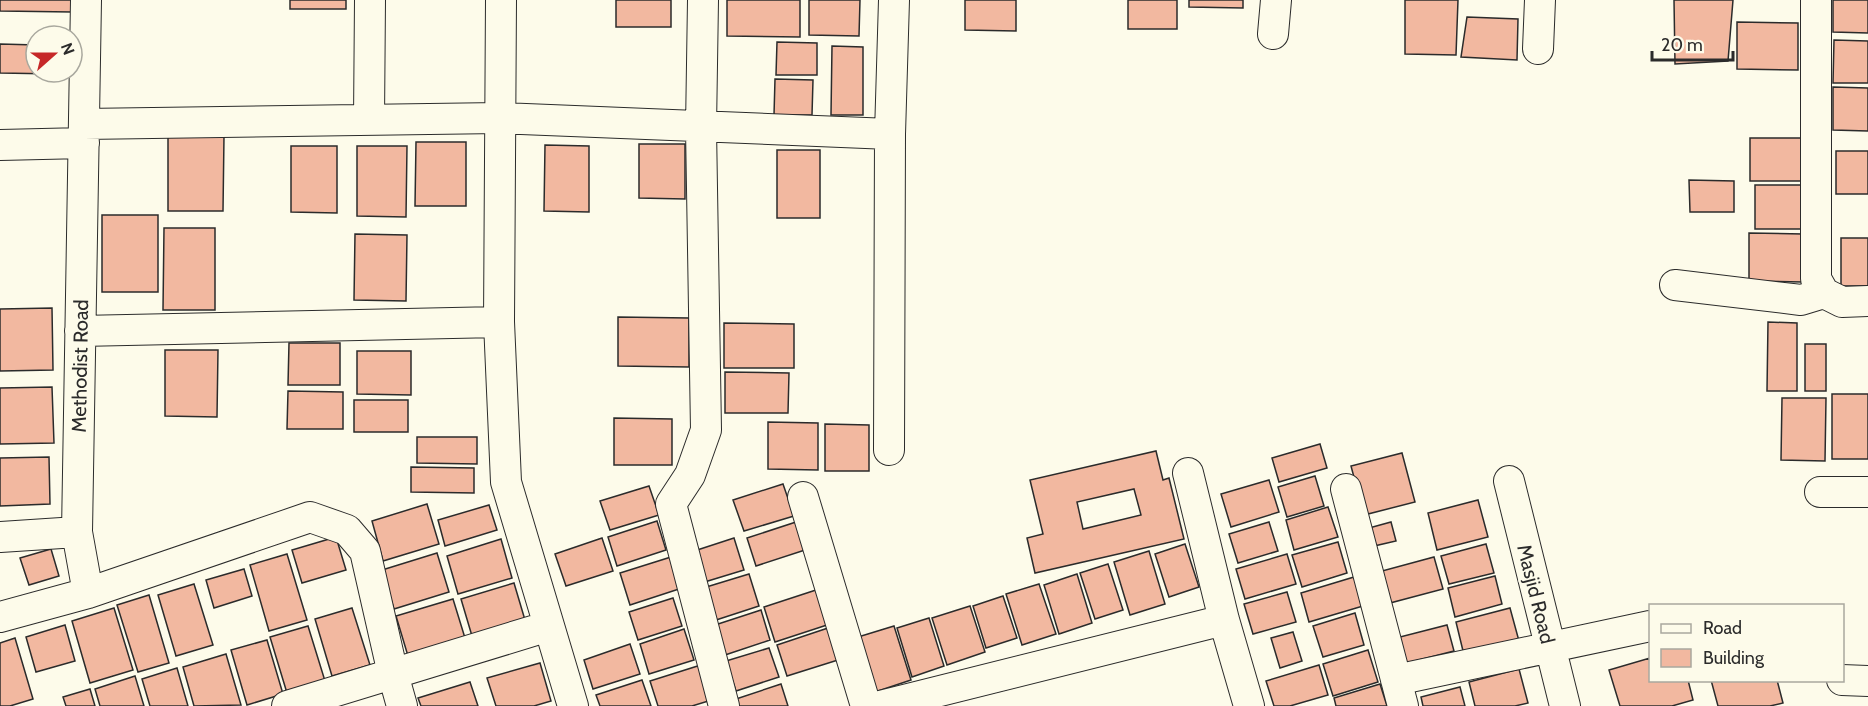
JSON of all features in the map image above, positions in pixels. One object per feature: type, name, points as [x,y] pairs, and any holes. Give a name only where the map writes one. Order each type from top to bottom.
[{"type":"street","name":"Methodist Road","points":[[86,0],[77,532],[88,593]]},
{"type":"street","points":[[369,120],[370,0]]},
{"type":"street","points":[[501,0],[499,322],[506,482],[573,706]]},
{"type":"street","points":[[704,0],[701,128],[706,430],[690,475],[671,504],[724,706]]},
{"type":"street","points":[[889,450],[890,134],[894,0]]},
{"type":"street","points":[[1273,34],[1276,0]]},
{"type":"street","points":[[1538,49],[1540,0]]},
{"type":"street","points":[[1816,0],[1816,279],[1824,293],[1842,302],[1868,301]]},
{"type":"street","points":[[0,145],[84,133],[369,120],[499,118],[890,134]]},
{"type":"street","points":[[1675,285],[1801,300],[1824,293]]},
{"type":"street","points":[[80,332],[499,322]]},
{"type":"street","points":[[1188,473],[1224,620],[1249,706]]},
{"type":"street","name":"Masjid Road","points":[[1509,481],[1565,706]]},
{"type":"street","points":[[1346,489],[1400,693],[1549,647],[1649,626]]},
{"type":"street","points":[[1820,492],[1868,492]]},
{"type":"street","points":[[803,497],[866,706]]},
{"type":"street","points":[[0,617],[88,593],[310,517],[347,530],[365,551],[402,706]]},
{"type":"street","points":[[0,537],[77,532]]},
{"type":"street","points":[[880,706],[1224,620]]},
{"type":"street","points":[[287,706],[549,626]]},
{"type":"street","points":[[1844,680],[1868,681]]},
{"type":"building","points":[[0,0],[72,0],[72,12],[0,11]]},
{"type":"building","points":[[290,0],[346,0],[346,9],[290,9]]},
{"type":"building","points":[[616,0],[671,0],[671,27],[616,27]]},
{"type":"building","points":[[727,0],[800,0],[800,37],[727,36]]},
{"type":"building","points":[[809,0],[860,0],[859,36],[809,35]]},
{"type":"building","points":[[965,0],[1016,0],[1016,31],[965,30]]},
{"type":"building","points":[[1128,0],[1177,0],[1177,29],[1128,29]]},
{"type":"building","points":[[1189,0],[1243,0],[1243,8],[1189,7]]},
{"type":"building","points":[[1405,0],[1458,0],[1456,55],[1405,54]]},
{"type":"building","points":[[1674,0],[1733,0],[1728,61],[1675,64]]},
{"type":"building","points":[[1833,0],[1868,0],[1868,33],[1833,32]]},
{"type":"building","points":[[1467,17],[1518,19],[1517,60],[1461,57]]},
{"type":"building","points":[[1737,22],[1798,23],[1798,70],[1737,69]]},
{"type":"building","points":[[1834,40],[1868,41],[1868,83],[1833,83]]},
{"type":"building","points":[[777,42],[817,43],[817,75],[776,75]]},
{"type":"building","points":[[0,44],[24,45],[24,73],[0,73]]},
{"type":"building","points":[[832,46],[863,47],[863,115],[831,115]]},
{"type":"building","points":[[775,79],[813,80],[812,115],[774,115]]},
{"type":"building","points":[[1833,87],[1868,88],[1868,131],[1833,130]]},
{"type":"building","points":[[168,135],[224,136],[223,211],[168,211]]},
{"type":"building","points":[[1750,138],[1802,138],[1801,181],[1750,181]]},
{"type":"building","points":[[416,142],[466,142],[466,206],[415,206]]},
{"type":"building","points":[[639,144],[685,144],[685,199],[639,198]]},
{"type":"building","points":[[545,145],[589,146],[589,212],[544,211]]},
{"type":"building","points":[[291,146],[337,146],[337,213],[291,212]]},
{"type":"building","points":[[357,146],[407,146],[406,217],[357,216]]},
{"type":"building","points":[[777,150],[820,150],[820,218],[777,218]]},
{"type":"building","points":[[1836,151],[1868,151],[1868,194],[1836,194]]},
{"type":"building","points":[[1689,180],[1734,181],[1734,212],[1690,212]]},
{"type":"building","points":[[1755,185],[1802,185],[1802,229],[1755,229]]},
{"type":"building","points":[[102,215],[158,215],[158,292],[102,292]]},
{"type":"building","points":[[164,228],[215,228],[215,310],[163,310]]},
{"type":"building","points":[[1749,233],[1803,234],[1802,282],[1749,281]]},
{"type":"building","points":[[355,234],[407,235],[406,301],[354,300]]},
{"type":"building","points":[[1841,238],[1868,238],[1868,286],[1841,286]]},
{"type":"building","points":[[52,308],[53,370],[0,371],[0,309]]},
{"type":"building","points":[[618,317],[689,318],[689,367],[618,366]]},
{"type":"building","points":[[1768,322],[1797,323],[1797,391],[1767,391]]},
{"type":"building","points":[[724,323],[794,324],[794,368],[724,368]]},
{"type":"building","points":[[289,343],[340,343],[340,385],[288,385]]},
{"type":"building","points":[[1805,344],[1826,344],[1826,391],[1805,391]]},
{"type":"building","points":[[165,350],[218,350],[217,417],[165,416]]},
{"type":"building","points":[[357,351],[411,351],[411,395],[357,394]]},
{"type":"building","points":[[725,372],[789,373],[788,413],[725,413]]},
{"type":"building","points":[[52,387],[54,443],[0,444],[0,388]]},
{"type":"building","points":[[288,391],[343,392],[343,429],[287,429]]},
{"type":"building","points":[[1832,394],[1868,394],[1868,459],[1832,459]]},
{"type":"building","points":[[1782,398],[1826,398],[1825,461],[1781,460]]},
{"type":"building","points":[[354,400],[408,400],[408,432],[354,432]]},
{"type":"building","points":[[614,418],[672,419],[672,465],[614,465]]},
{"type":"building","points":[[768,422],[818,423],[818,470],[768,469]]},
{"type":"building","points":[[825,424],[869,425],[869,471],[825,471]]},
{"type":"building","points":[[417,437],[477,437],[477,464],[417,463]]},
{"type":"building","points":[[1320,444],[1327,468],[1279,482],[1272,458]]},
{"type":"building","points":[[1156,451],[1163,480],[1169,478],[1184,539],[1035,573],[1027,538],[1043,534],[1030,480]],"holes":[[[1134,489],[1141,515],[1083,529],[1077,502]]]},
{"type":"building","points":[[1402,453],[1415,502],[1364,515],[1351,466]]},
{"type":"building","points":[[49,457],[50,504],[0,506],[0,458]]},
{"type":"building","points":[[411,467],[474,468],[474,493],[411,492]]},
{"type":"building","points":[[1315,476],[1324,506],[1287,517],[1278,487]]},
{"type":"building","points":[[1269,480],[1279,512],[1231,527],[1221,494]]},
{"type":"building","points":[[783,484],[794,516],[744,531],[733,500]]},
{"type":"building","points":[[649,486],[659,515],[610,530],[600,501]]},
{"type":"building","points":[[1478,500],[1488,537],[1437,550],[1428,513]]},
{"type":"building","points":[[427,504],[439,544],[383,561],[372,521]]},
{"type":"building","points":[[489,505],[497,530],[445,546],[438,520]]},
{"type":"building","points":[[1328,507],[1338,537],[1294,550],[1286,520]]},
{"type":"building","points":[[657,521],[666,550],[617,566],[608,537]]},
{"type":"building","points":[[796,522],[805,550],[756,566],[747,538]]},
{"type":"building","points":[[1269,522],[1278,551],[1238,563],[1229,534]]},
{"type":"building","points":[[1391,522],[1396,541],[1374,546],[1369,528]]},
{"type":"building","points":[[336,537],[346,570],[302,583],[292,550]]},
{"type":"building","points":[[602,538],[613,571],[566,586],[555,554]]},
{"type":"building","points":[[734,538],[744,570],[698,584],[688,553]]},
{"type":"building","points":[[501,539],[512,578],[458,594],[447,556]]},
{"type":"building","points":[[1338,542],[1347,573],[1302,587],[1292,555]]},
{"type":"building","points":[[1185,544],[1199,587],[1169,597],[1155,554]]},
{"type":"building","points":[[1486,544],[1494,573],[1449,584],[1441,556]]},
{"type":"building","points":[[51,549],[59,576],[29,585],[20,558]]},
{"type":"building","points":[[1149,551],[1165,604],[1130,615],[1114,562]]},
{"type":"building","points":[[437,553],[449,592],[394,609],[382,570]]},
{"type":"building","points":[[287,554],[307,620],[269,631],[250,565]]},
{"type":"building","points":[[1287,554],[1296,584],[1245,599],[1236,569]]},
{"type":"building","points":[[671,557],[682,588],[630,605],[620,573]]},
{"type":"building","points":[[1434,557],[1443,589],[1390,603],[1382,571]]},
{"type":"building","points":[[1108,564],[1123,610],[1095,619],[1080,573]]},
{"type":"building","points":[[244,569],[252,596],[214,608],[206,580]]},
{"type":"building","points":[[749,574],[759,606],[713,621],[703,588]]},
{"type":"building","points":[[1077,574],[1092,623],[1059,634],[1044,585]]},
{"type":"building","points":[[1495,576],[1502,604],[1455,617],[1448,588]]},
{"type":"building","points":[[1354,577],[1363,606],[1309,622],[1301,593]]},
{"type":"building","points":[[514,583],[525,620],[472,636],[461,599]]},
{"type":"building","points":[[194,584],[213,645],[176,656],[158,595]]},
{"type":"building","points":[[1039,584],[1056,634],[1022,645],[1006,594]]},
{"type":"building","points":[[816,590],[827,625],[775,642],[764,607]]},
{"type":"building","points":[[1287,592],[1296,622],[1253,634],[1244,604]]},
{"type":"building","points":[[149,595],[169,663],[138,672],[117,605]]},
{"type":"building","points":[[1003,596],[1017,638],[986,648],[973,606]]},
{"type":"building","points":[[673,598],[682,626],[638,640],[629,612]]},
{"type":"building","points":[[453,599],[465,638],[408,656],[396,616]]},
{"type":"building","points":[[970,606],[985,652],[947,665],[932,618]]},
{"type":"building","points":[[114,608],[133,670],[90,683],[72,621]]},
{"type":"building","points":[[352,608],[370,665],[332,676],[315,619]]},
{"type":"building","points":[[1510,608],[1519,641],[1464,655],[1456,622]]},
{"type":"building","points":[[761,610],[770,640],[725,655],[715,625]]},
{"type":"building","points":[[1355,613],[1364,645],[1323,657],[1313,626]]},
{"type":"building","points":[[929,618],[944,666],[912,677],[897,628]]},
{"type":"building","points":[[65,625],[75,661],[36,672],[26,637]]},
{"type":"building","points":[[1447,625],[1454,651],[1403,664],[1396,638]]},
{"type":"building","points":[[308,626],[325,681],[287,693],[270,637]]},
{"type":"building","points":[[894,626],[911,680],[875,692],[858,637]]},
{"type":"building","points":[[828,628],[838,660],[787,676],[777,645]]},
{"type":"building","points":[[684,629],[694,660],[649,674],[640,644]]},
{"type":"building","points":[[1293,632],[1302,661],[1280,668],[1271,638]]},
{"type":"building","points":[[15,638],[33,699],[10,706],[0,706],[0,643]]},
{"type":"building","points":[[267,640],[283,694],[247,705],[231,650]]},
{"type":"building","points":[[630,644],[640,674],[593,689],[584,660]]},
{"type":"building","points":[[769,648],[779,677],[736,691],[726,661]]},
{"type":"building","points":[[1368,650],[1378,682],[1333,696],[1323,664]]},
{"type":"building","points":[[226,654],[241,705],[194,706],[183,667]]},
{"type":"building","points":[[1649,658],[1649,682],[1688,682],[1693,700],[1672,706],[1620,706],[1609,670]]},
{"type":"building","points":[[540,663],[551,701],[534,706],[496,706],[487,678]]},
{"type":"building","points":[[704,664],[715,699],[692,706],[658,706],[650,681]]},
{"type":"building","points":[[1319,665],[1328,695],[1290,706],[1274,706],[1266,681]]},
{"type":"building","points":[[177,668],[188,706],[150,706],[142,679]]},
{"type":"building","points":[[1519,669],[1528,703],[1515,706],[1475,706],[1469,682]]},
{"type":"building","points":[[135,676],[144,706],[100,706],[95,689]]},
{"type":"building","points":[[642,680],[651,706],[600,706],[596,695]]},
{"type":"building","points":[[470,682],[478,706],[421,706],[418,698]]},
{"type":"building","points":[[1712,682],[1778,682],[1783,703],[1770,706],[1718,706]]},
{"type":"building","points":[[781,684],[788,706],[738,706],[736,699]]},
{"type":"building","points":[[1380,684],[1387,706],[1336,706],[1334,698]]},
{"type":"building","points":[[1460,687],[1465,706],[1423,706],[1421,697]]},
{"type":"building","points":[[90,689],[95,706],[66,706],[63,697]]}]
